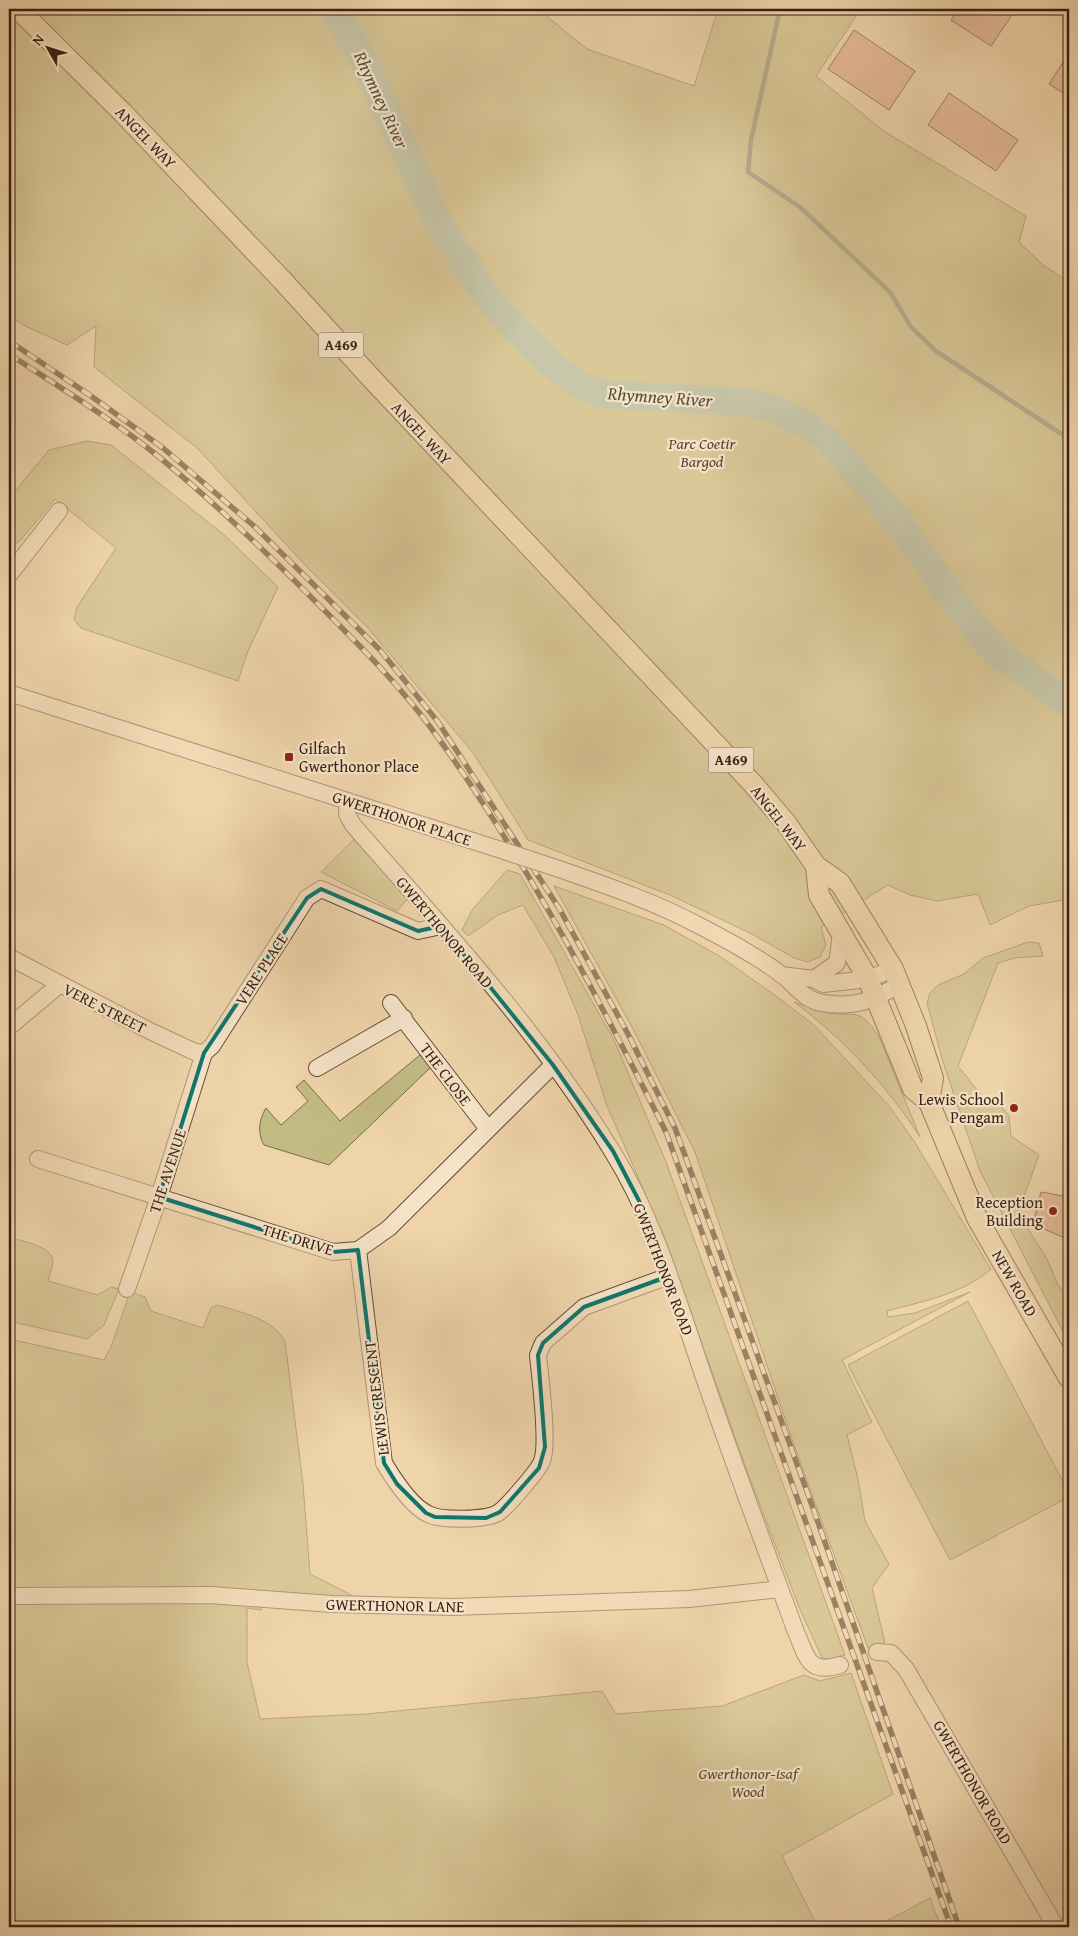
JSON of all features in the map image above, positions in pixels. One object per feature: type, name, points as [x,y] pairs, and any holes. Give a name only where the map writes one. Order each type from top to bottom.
[{"type":"main road","name":"ANGEL WAY","points":[[18,9],[123,113],[282,280],[378,386],[754,784],[786,823],[816,866],[840,883],[897,976]]},
{"type":"main road","name":"ANGEL WAY","points":[[816,866],[819,895],[868,979]]},
{"type":"main road","name":"A469","points":[[897,976],[933,1078],[929,1102]]},
{"type":"main road","name":"NEW ROAD","points":[[868,979],[913,1089],[929,1102],[977,1218],[1069,1378]]},
{"type":"street","points":[[9,576],[60,511]]},
{"type":"street","name":"GWERTHONOR PLACE","points":[[9,693],[207,758],[496,848],[643,898],[701,926],[781,974],[806,997],[820,1003],[857,1005],[876,999],[897,976]]},
{"type":"street","name":"GWERTHONOR ROAD","points":[[348,801],[347,814],[353,825],[441,926],[553,1064],[612,1151],[649,1220],[726,1442],[780,1589],[809,1661],[817,1668],[825,1670],[840,1665]]},
{"type":"street","name":"VERE PLACE","points":[[204,1053],[212,1046],[307,898],[321,889],[418,931],[441,926]]},
{"type":"street","points":[[814,979],[837,962],[841,934]]},
{"type":"street","name":"VERE STREET","points":[[9,958],[59,985],[195,1052],[204,1053]]},
{"type":"street","name":"GWERTHONOR PLACE","points":[[781,974],[814,979],[823,984],[897,976]]},
{"type":"street","points":[[9,1028],[59,985]]},
{"type":"street","name":"THE CLOSE","points":[[391,1003],[488,1130]]},
{"type":"street","points":[[317,1068],[404,1018]]},
{"type":"street","name":"THE AVENUE","points":[[127,1289],[159,1197],[204,1053]]},
{"type":"street","name":"THE DRIVE","points":[[38,1159],[333,1252],[358,1250],[388,1228],[553,1064]]},
{"type":"street","name":"LEWIS CRESCENT","points":[[358,1250],[384,1463],[397,1484],[426,1514],[435,1517],[486,1518],[500,1512],[538,1468],[545,1447],[538,1355],[543,1343],[584,1307],[669,1276]]},
{"type":"street","name":"GWERTHONOR LANE","points":[[9,1596],[210,1595],[332,1604],[453,1607],[689,1599],[780,1589]]},
{"type":"street","name":"GWERTHONOR ROAD","points":[[878,1652],[891,1652],[906,1669],[1056,1927]]},
{"type":"highlighted area","points":[[321,889],[418,931],[441,926],[553,1065],[613,1151],[649,1220],[669,1276],[584,1307],[543,1343],[538,1355],[545,1447],[539,1468],[500,1512],[486,1518],[435,1517],[426,1513],[397,1484],[384,1463],[358,1250],[333,1252],[159,1197],[204,1053],[307,898]]},
{"type":"green space","name":"Parc Coetir Bargod","points":[[9,9],[538,9],[587,49],[694,86],[718,9],[861,9],[816,76],[885,132],[1026,216],[1019,242],[1043,265],[1069,282],[1069,901],[1064,900],[1029,906],[990,925],[978,894],[937,901],[910,895],[888,885],[821,927],[826,945],[820,957],[808,962],[794,958],[752,934],[670,895],[528,840],[474,754],[368,628],[305,565],[197,448],[94,367],[96,326],[67,345],[25,326],[9,316]]},
{"type":"green space","points":[[87,441],[111,445],[223,534],[278,587],[248,651],[238,681],[81,628],[74,619],[77,607],[116,548],[55,499],[20,541],[15,544],[9,543],[9,498],[49,450]]},
{"type":"green space","points":[[355,838],[409,897],[397,911],[321,872]]},
{"type":"green space","points":[[507,870],[520,874],[614,1040],[666,1162],[845,1655],[829,1659],[822,1658],[799,1607],[747,1471],[690,1310],[642,1186],[607,1106],[578,1015],[554,957],[523,905],[498,915],[468,936],[462,930],[473,909]]},
{"type":"green space","points":[[554,886],[664,925],[721,957],[814,1025],[889,1106],[914,1141],[991,1269],[979,1278],[954,1291],[887,1311],[888,1317],[915,1313],[970,1292],[842,1360],[872,1422],[847,1435],[858,1479],[865,1521],[889,1564],[872,1588],[885,1643],[868,1648],[795,1448],[695,1152],[632,1027]]},
{"type":"green space","points":[[1028,942],[1039,943],[1043,956],[1015,958],[998,963],[958,1066],[985,1100],[999,1104],[1009,1116],[1011,1136],[1039,1155],[1018,1213],[1047,1259],[1058,1285],[1069,1300],[1069,1343],[980,1171],[943,1062],[927,1003],[930,993],[938,985],[964,974],[983,958]]},
{"type":"green space","points":[[794,1002],[824,1012],[861,1016],[866,1020],[879,1037],[920,1137],[879,1081],[830,1031]]},
{"type":"green space","points":[[420,1055],[431,1067],[329,1165],[264,1145],[260,1136],[260,1126],[266,1108],[281,1125],[308,1101],[296,1087],[304,1080],[340,1121]]},
{"type":"green space","points":[[9,1237],[47,1251],[53,1261],[48,1281],[98,1295],[111,1287],[119,1289],[104,1325],[87,1339],[9,1321]]},
{"type":"green space","name":"Gwerthonor-isaf Wood","points":[[130,1292],[145,1297],[151,1311],[203,1328],[211,1308],[218,1305],[256,1317],[272,1327],[285,1341],[303,1484],[310,1574],[357,1598],[264,1592],[261,1610],[247,1608],[247,1662],[260,1719],[366,1714],[602,1691],[616,1714],[722,1706],[804,1675],[820,1681],[851,1673],[893,1794],[782,1856],[818,1927],[9,1927],[9,1339],[104,1360],[111,1347]]},
{"type":"green space","points":[[968,1301],[1069,1493],[1069,1497],[950,1560],[848,1365]]},
{"type":"green space","points":[[930,1898],[941,1927],[875,1927]]},
{"type":"building","points":[[958,9],[1016,9],[991,46],[951,20]]},
{"type":"building","points":[[854,30],[915,71],[889,110],[828,69]]},
{"type":"building","points":[[1069,53],[1069,97],[1049,84]]},
{"type":"building","points":[[949,93],[1018,140],[996,171],[928,125]]},
{"type":"building","name":"Reception Building","points":[[1041,1192],[1069,1197],[1069,1240],[1033,1224]]},
{"type":"waterway","name":"Rhymney River","points":[[334,9],[359,52],[439,224],[492,304],[551,364],[580,385],[601,394],[742,402],[769,407],[805,424],[827,439],[898,521],[954,601],[996,652],[1069,704]]},
{"type":"waterway","points":[[780,9],[751,140],[748,172],[800,207],[890,292],[911,327],[936,351],[1069,439]]},
{"type":"railway","points":[[9,341],[91,396],[163,448],[255,527],[380,650],[438,722],[559,908],[628,1034],[675,1128],[813,1508],[959,1927]]},
{"type":"railway","points":[[9,354],[104,416],[159,457],[239,527],[346,632],[390,678],[431,728],[464,775],[527,874],[557,925],[666,1132],[951,1927]]},
{"type":"place","name":"Gilfach Gwerthonor Place","points":[[289,757]]},
{"type":"place","name":"Lewis School Pengam","points":[[1014,1108]]},
{"type":"place","name":"Reception Building","points":[[1053,1211]]}]
